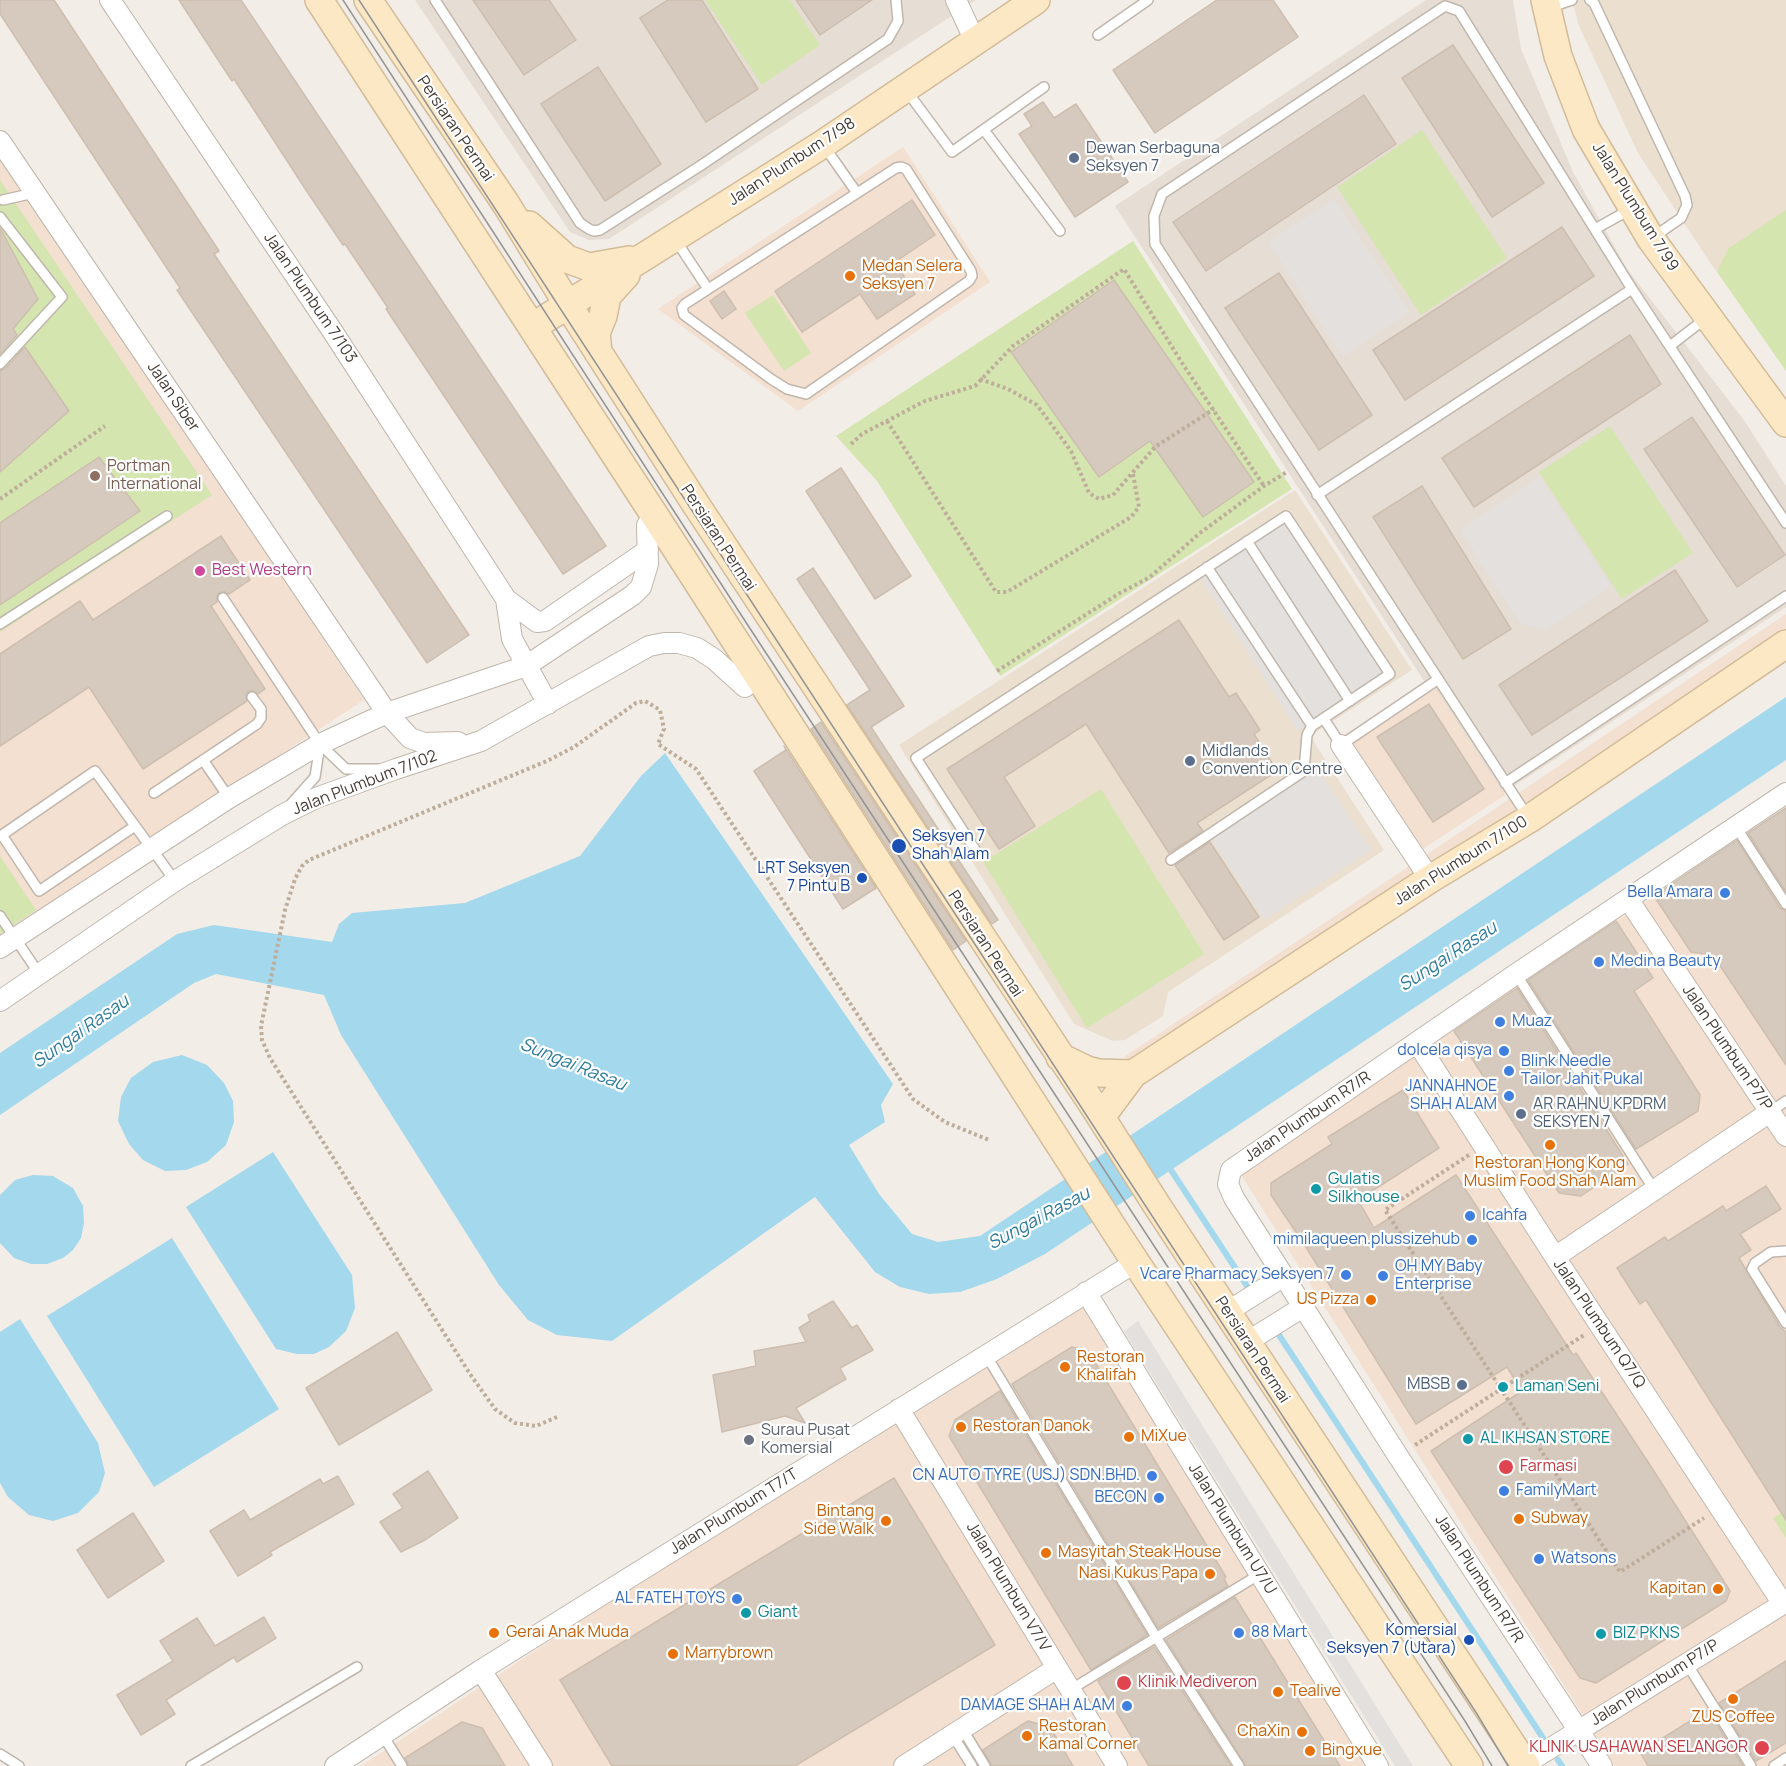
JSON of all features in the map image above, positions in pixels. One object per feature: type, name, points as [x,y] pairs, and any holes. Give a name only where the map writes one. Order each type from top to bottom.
[{"type":"main road","points":[[319,0],[610,446],[651,531],[745,687],[972,1041],[1057,1140]]},
{"type":"main road","name":"Persiaran Permai","points":[[368,0],[506,204],[693,500],[1103,1120],[1525,1765]]},
{"type":"main road","name":"Jalan Plumbum 7/98","points":[[545,320],[823,144],[1036,0]]},
{"type":"main road","name":"Jalan Plumbum 7/99","points":[[1545,4],[1558,56],[1586,129],[1651,239],[1786,423]]},
{"type":"main road","points":[[435,179],[458,193],[471,206],[624,442],[651,531],[1057,1140],[1469,1766]]},
{"type":"main road","points":[[506,204],[567,259],[589,267],[641,258]]},
{"type":"main road","points":[[598,352],[596,333],[608,296],[641,258]]},
{"type":"main road","name":"Jalan Plumbum 7/100","points":[[1103,1120],[1133,1074],[1430,879],[1529,819],[1786,644]]},
{"type":"main road","points":[[1060,1057],[1087,1071],[1133,1074]]},
{"type":"street","name":"Jalan Plumbum 7/103","points":[[110,0],[333,332],[506,599]]},
{"type":"street","points":[[956,0],[975,41]]},
{"type":"street","name":"Jalan Siber","points":[[0,141],[387,713],[410,738],[424,743],[481,741]]},
{"type":"street","points":[[506,599],[537,622],[545,621],[651,531]]},
{"type":"street","points":[[8,943],[229,798],[320,744],[387,713],[526,666],[633,595],[641,587],[646,577],[651,531]]},
{"type":"street","points":[[506,599],[512,639],[548,704]]},
{"type":"street","name":"Jalan Plumbum 7/102","points":[[0,1001],[175,881],[282,815],[316,798],[481,741],[649,646],[680,643],[697,648],[714,659],[745,687]]},
{"type":"street","points":[[1341,745],[1430,879]]},
{"type":"street","name":"Jalan Plumbum R7/R","points":[[1602,1766],[1398,1456],[1234,1198],[1228,1184],[1231,1170],[1516,974],[1786,793]]},
{"type":"street","name":"Jalan Plumbum P7/P","points":[[1628,899],[1786,1136]]},
{"type":"street","name":"Jalan Plumbum Q7/Q","points":[[1417,1042],[1555,1257],[1785,1603]]},
{"type":"street","points":[[1555,1257],[1770,1112]]},
{"type":"street","name":"Jalan Plumbum T7/T","points":[[335,1766],[481,1670],[1086,1292],[1129,1251]]},
{"type":"street","points":[[1227,1312],[1284,1276]]},
{"type":"street","name":"Jalan Plumbum U7/U","points":[[1086,1292],[1378,1766]]},
{"type":"street","points":[[1247,1342],[1303,1307]]},
{"type":"street","name":"Jalan Plumbum V7/V","points":[[899,1409],[1117,1766]]},
{"type":"street","name":"Jalan Plumbum P7/P","points":[[1525,1765],[1785,1603]]},
{"type":"street","points":[[904,1766],[1057,1668]]},
{"type":"street","points":[[481,1670],[542,1766]]},
{"type":"lane","points":[[435,0],[580,223],[594,231],[600,230],[700,166],[888,39],[898,21],[896,0]]},
{"type":"lane","points":[[1098,34],[1148,0]]},
{"type":"lane","points":[[1545,4],[1572,0]]},
{"type":"lane","points":[[1590,0],[1594,3],[1685,196],[1687,205],[1681,218],[1651,239]]},
{"type":"lane","points":[[1529,819],[1155,244],[1154,216],[1162,194],[1445,6],[1459,11],[1632,289],[1786,523]]},
{"type":"lane","points":[[904,88],[952,152],[1044,87]]},
{"type":"lane","points":[[984,130],[1060,231]]},
{"type":"lane","points":[[823,144],[857,193]]},
{"type":"lane","points":[[896,168],[906,169],[971,271],[969,281],[806,394],[787,389],[771,379],[684,315],[682,308],[685,304],[708,289],[896,168]]},
{"type":"lane","points":[[3,200],[34,193]]},
{"type":"lane","points":[[1594,229],[1633,207]]},
{"type":"lane","points":[[0,217],[62,297],[0,364]]},
{"type":"lane","points":[[674,238],[708,289]]},
{"type":"lane","points":[[1317,495],[1632,289]]},
{"type":"lane","points":[[1670,346],[1708,317]]},
{"type":"lane","points":[[0,624],[167,516]]},
{"type":"lane","points":[[976,851],[916,758],[1286,516],[1390,674],[1312,726],[1307,735],[1304,771],[1171,860]]},
{"type":"lane","points":[[1247,541],[1350,701]]},
{"type":"lane","points":[[1207,567],[1312,726]]},
{"type":"lane","points":[[1505,783],[1786,596]]},
{"type":"lane","points":[[224,598],[320,744],[346,769],[396,769]]},
{"type":"lane","points":[[1324,719],[1341,745],[1437,680]]},
{"type":"lane","points":[[154,793],[257,724],[261,718],[261,709],[252,697]]},
{"type":"lane","points":[[282,815],[315,777],[320,744]]},
{"type":"lane","points":[[203,760],[229,798]]},
{"type":"lane","points":[[135,826],[39,891],[2,835],[95,771],[152,849],[175,881]]},
{"type":"lane","points":[[1736,827],[1786,904]]},
{"type":"lane","points":[[0,916],[8,943],[40,975]]},
{"type":"lane","points":[[1516,974],[1654,1191]]},
{"type":"lane","points":[[1770,1112],[1786,1101]]},
{"type":"lane","points":[[1786,1251],[1771,1252],[1755,1263],[1752,1269],[1786,1323]]},
{"type":"lane","points":[[986,1355],[1156,1637],[1239,1766]]},
{"type":"lane","points":[[1070,1690],[1260,1574]]},
{"type":"lane","points":[[1687,1664],[1751,1766]]},
{"type":"lane","points":[[191,1766],[357,1666]]},
{"type":"lane","points":[[958,1733],[972,1766]]},
{"type":"lane","points":[[958,1733],[985,1766]]},
{"type":"lane","points":[[382,1734],[402,1766]]},
{"type":"lane","points":[[0,1754],[19,1766]]},
{"type":"lane","points":[[1774,1766],[1786,1758]]},
{"type":"path","points":[[851,444],[862,434],[925,401],[975,386],[1013,346],[1124,269],[1264,486]]},
{"type":"path","points":[[981,379],[1008,388],[1036,405],[1071,451],[1089,493],[1099,499],[1113,495],[1155,447],[1214,409]]},
{"type":"path","points":[[887,421],[996,592],[1007,592],[1131,518],[1138,507],[1133,474]]},
{"type":"path","points":[[0,499],[105,426]]},
{"type":"path","points":[[996,671],[1120,593],[1150,577],[1200,533],[1264,486],[1298,465]]},
{"type":"path","points":[[557,1418],[536,1426],[515,1423],[495,1408],[470,1374],[270,1058],[262,1040],[261,1026],[282,926],[295,879],[302,866],[309,860],[547,760],[574,747],[636,703],[645,701],[660,710],[664,729],[658,744],[696,769],[913,1099],[945,1122],[988,1140]]},
{"type":"path","points":[[1483,1146],[1385,1210],[1620,1572],[1720,1508]]},
{"type":"path","points":[[1398,1456],[1600,1325]]},
{"type":"shaded area","points":[[415,0],[976,0],[609,239],[589,240],[570,232]]},
{"type":"shaded area","points":[[1426,0],[1513,0],[1521,49],[1573,172],[1627,269],[1744,420],[1786,486],[1786,607],[1499,796],[1115,206]]},
{"type":"shaded area","points":[[1572,0],[1786,0],[1786,364],[1711,264],[1638,153],[1579,26]]},
{"type":"shaded area","points":[[903,147],[990,282],[798,411],[658,309]]},
{"type":"shaded area","points":[[0,154],[364,700],[0,936]]},
{"type":"shaded area","points":[[1334,199],[1409,312],[1343,356],[1268,242]]},
{"type":"shaded area","points":[[1540,477],[1611,586],[1547,630],[1521,624],[1460,530]]},
{"type":"shaded area","points":[[1295,490],[1412,670],[1310,736],[1384,850],[1168,992],[1163,1016],[1125,1040],[1113,1041],[1074,1024],[899,745]]},
{"type":"shaded area","points":[[1291,512],[1392,671],[1298,731],[1196,572]]},
{"type":"shaded area","points":[[1786,614],[1786,659],[1144,1084],[1124,1057]]},
{"type":"shaded area","points":[[1435,688],[1505,795],[1420,851],[1351,744]]},
{"type":"shaded area","points":[[1317,768],[1371,850],[1264,920],[1210,838]]},
{"type":"shaded area","points":[[1786,811],[1786,1766],[1615,1766],[1240,1173],[1439,1036]]},
{"type":"shaded area","points":[[1083,1304],[1369,1766],[361,1766],[598,1609]]},
{"type":"shaded area","points":[[1138,1321],[1413,1766],[1395,1766],[1124,1331]]},
{"type":"green space","points":[[705,0],[790,0],[820,45],[762,85]]},
{"type":"green space","points":[[1422,130],[1507,258],[1421,315],[1337,187]]},
{"type":"green space","points":[[0,180],[212,495],[0,632]]},
{"type":"green space","points":[[1786,210],[1786,371],[1717,272],[1728,249]]},
{"type":"green space","points":[[1133,241],[1292,489],[1000,676],[877,481],[836,436]]},
{"type":"green space","points":[[773,295],[811,353],[784,371],[745,313]]},
{"type":"green space","points":[[1610,426],[1693,553],[1622,599],[1539,472]]},
{"type":"green space","points":[[1101,789],[1204,954],[1087,1028],[983,862]]},
{"type":"green space","points":[[0,856],[36,910],[0,934]]},
{"type":"green space","points":[[1786,1510],[1786,1538],[1773,1518]]},
{"type":"water","name":"Sungai Rasau","points":[[1786,697],[1786,760],[1045,1254],[997,1279],[960,1292],[929,1294],[900,1287],[875,1272],[815,1197],[612,1341],[557,1335],[528,1320],[499,1285],[341,1035],[324,995],[216,974],[194,983],[0,1115],[0,1053],[177,934],[214,925],[332,942],[339,924],[352,913],[465,903],[580,856],[641,776],[665,753],[893,1084],[881,1105],[885,1122],[849,1145],[879,1194],[912,1234],[938,1242],[980,1236]]},
{"type":"water","points":[[182,1055],[207,1065],[224,1083],[233,1101],[234,1122],[226,1145],[207,1162],[186,1170],[165,1171],[143,1160],[129,1144],[118,1121],[121,1097],[131,1078],[153,1062]]},
{"type":"water","points":[[273,1152],[352,1275],[355,1308],[346,1331],[329,1347],[314,1354],[297,1354],[276,1349],[186,1207]]},
{"type":"water","points":[[33,1175],[53,1176],[73,1188],[83,1206],[84,1223],[81,1238],[73,1250],[63,1258],[47,1264],[31,1264],[14,1258],[0,1243],[0,1195],[15,1180]]},
{"type":"water","points":[[172,1238],[279,1409],[154,1487],[47,1316]]},
{"type":"water","points":[[20,1319],[98,1443],[105,1473],[99,1492],[78,1513],[53,1521],[29,1515],[8,1497],[0,1483],[0,1332]]},
{"type":"building","points":[[0,0],[54,0],[219,251],[214,254],[469,635],[427,663],[177,290],[180,288],[0,14]]},
{"type":"building","points":[[179,0],[241,0],[606,546],[563,574],[386,309],[388,308],[345,244],[343,245]]},
{"type":"building","points":[[473,0],[549,0],[576,40],[524,75]]},
{"type":"building","points":[[668,0],[702,0],[758,89],[706,122],[640,18]]},
{"type":"building","points":[[796,0],[872,0],[820,35]]},
{"type":"building","points":[[1217,0],[1273,0],[1298,37],[1155,133],[1113,70]]},
{"type":"building","points":[[1453,45],[1544,183],[1492,217],[1402,78]]},
{"type":"building","points":[[598,67],[661,164],[605,201],[541,104]]},
{"type":"building","points":[[1364,95],[1396,144],[1206,271],[1173,222]]},
{"type":"building","name":"Dewan Serbaguna Seksyen 7","points":[[1043,102],[1054,118],[1076,104],[1128,182],[1075,217],[1019,134],[1032,126],[1024,114]]},
{"type":"building","name":"Medan Selera Seksyen 7","points":[[912,200],[935,235],[895,262],[915,294],[877,319],[860,294],[802,332],[775,291]]},
{"type":"building","points":[[1562,227],[1594,276],[1405,400],[1373,350]]},
{"type":"building","points":[[0,228],[38,299],[13,329],[17,335],[0,354]]},
{"type":"building","points":[[1279,273],[1372,415],[1319,450],[1225,308]]},
{"type":"building","points":[[1114,280],[1254,482],[1203,517],[1150,441],[1099,477],[1011,352]]},
{"type":"building","points":[[724,291],[736,309],[722,319],[710,301]]},
{"type":"building","points":[[1630,335],[1661,384],[1474,507],[1442,458]]},
{"type":"building","points":[[25,347],[69,411],[0,472],[0,371],[5,369]]},
{"type":"building","points":[[1692,417],[1785,555],[1737,587],[1644,449]]},
{"type":"building","points":[[99,457],[140,511],[0,605],[0,523]]},
{"type":"building","points":[[841,468],[911,576],[875,599],[806,491]]},
{"type":"building","points":[[1422,486],[1511,629],[1463,659],[1373,517]]},
{"type":"building","points":[[221,536],[250,580],[229,594],[220,592],[217,602],[211,606],[265,689],[258,694],[248,691],[247,701],[143,769],[89,687],[0,746],[0,654],[80,601],[93,620]]},
{"type":"building","points":[[813,568],[904,706],[871,727],[998,920],[992,924],[847,705],[870,690],[797,579]]},
{"type":"building","points":[[1675,570],[1708,621],[1532,735],[1499,685]]},
{"type":"building","points":[[1179,620],[1229,697],[1236,693],[1260,730],[1254,734],[1277,771],[1197,823],[1203,831],[1169,853],[1086,724],[1004,777],[1035,826],[999,849],[947,769]]},
{"type":"building","points":[[1429,704],[1484,789],[1433,822],[1377,737]]},
{"type":"building","points":[[821,722],[966,941],[953,950],[811,729]]},
{"type":"building","points":[[784,746],[876,888],[843,909],[754,771],[786,750]]},
{"type":"building","points":[[1786,808],[1786,892],[1748,833]]},
{"type":"building","points":[[1737,840],[1780,908],[1786,911],[1786,1065],[1713,955],[1691,952],[1654,896]]},
{"type":"building","points":[[1210,842],[1259,917],[1224,940],[1175,865]]},
{"type":"building","points":[[1616,921],[1653,978],[1634,991],[1700,1095],[1698,1111],[1636,1149],[1528,980]]},
{"type":"building","points":[[1517,988],[1628,1164],[1581,1196],[1559,1193],[1454,1031]]},
{"type":"building","points":[[1403,1090],[1439,1148],[1358,1200],[1374,1228],[1456,1175],[1573,1355],[1576,1353],[1650,1465],[1730,1591],[1726,1601],[1596,1683],[1580,1678],[1431,1451],[1522,1391],[1507,1367],[1416,1424],[1271,1195],[1271,1183],[1332,1144],[1328,1137]]},
{"type":"building","points":[[1766,1186],[1781,1209],[1740,1234],[1751,1250],[1739,1258],[1780,1327],[1786,1332],[1786,1520],[1646,1300],[1640,1304],[1617,1268],[1665,1237],[1668,1241],[1723,1206],[1726,1211]]},
{"type":"building","points":[[833,1301],[852,1328],[857,1325],[873,1350],[840,1368],[846,1379],[796,1408],[805,1423],[785,1416],[722,1432],[713,1375],[756,1366],[754,1351],[806,1342],[799,1328],[810,1321],[808,1315]]},
{"type":"building","points":[[397,1332],[432,1390],[339,1445],[306,1388]]},
{"type":"building","points":[[1072,1347],[1088,1351],[1226,1577],[1224,1579],[1228,1586],[1158,1628],[1012,1384]]},
{"type":"building","points":[[1000,1391],[1147,1635],[1091,1670],[949,1436],[955,1420]]},
{"type":"building","points":[[428,1471],[458,1518],[425,1540],[401,1552],[380,1522],[403,1508],[393,1494]]},
{"type":"building","points":[[338,1476],[354,1504],[270,1552],[272,1555],[238,1576],[210,1531],[244,1510],[250,1520],[320,1479],[323,1484]]},
{"type":"building","name":"Giant","points":[[894,1478],[995,1645],[795,1766],[612,1766],[560,1680]]},
{"type":"building","points":[[133,1513],[164,1561],[108,1598],[77,1550]]},
{"type":"building","points":[[1235,1597],[1340,1766],[1246,1766],[1166,1640]]},
{"type":"building","points":[[264,1617],[276,1638],[237,1662],[234,1657],[166,1700],[175,1714],[141,1735],[117,1695],[173,1661],[160,1641],[197,1618],[215,1646]]},
{"type":"building","points":[[1154,1647],[1231,1766],[1149,1766],[1098,1681]]},
{"type":"building","points":[[1786,1661],[1786,1743],[1756,1761],[1719,1703]]},
{"type":"building","points":[[1708,1710],[1743,1766],[1648,1766],[1640,1752]]},
{"type":"building","points":[[1028,1721],[1050,1727],[1073,1766],[992,1766],[983,1750]]},
{"type":"building","points":[[462,1722],[482,1728],[505,1766],[409,1766],[405,1758]]},
{"type":"waterway","points":[[1167,1164],[1247,1286]]},
{"type":"waterway","points":[[1279,1335],[1543,1738]]},
{"type":"waterway","points":[[1558,1760],[1562,1766]]},
{"type":"tram line","points":[[343,0],[749,627],[1465,1721],[1492,1766]]},
{"type":"tram line","points":[[359,0],[1477,1714],[1508,1766]]},
{"type":"place","name":"Dewan Serbaguna Seksyen 7","points":[[1074,158]]},
{"type":"place","name":"Medan Selera Seksyen 7","points":[[850,276]]},
{"type":"place","name":"Portman International","points":[[95,476]]},
{"type":"place","name":"Best Western","points":[[200,571]]},
{"type":"place","name":"Midlands Convention Centre","points":[[1190,761]]},
{"type":"place","name":"Seksyen 7 Shah Alam","points":[[899,846]]},
{"type":"place","name":"LRT Seksyen 7 Pintu B","points":[[862,878]]},
{"type":"place","name":"Bella Amara","points":[[1725,893]]},
{"type":"place","name":"Medina Beauty","points":[[1599,962]]},
{"type":"place","name":"Muaz","points":[[1500,1022]]},
{"type":"place","name":"dolcela qisya","points":[[1504,1051]]},
{"type":"place","name":"Blink Needle Tailor Jahit Pukal","points":[[1509,1071]]},
{"type":"place","name":"JANNAHNOE SHAH ALAM","points":[[1509,1096]]},
{"type":"place","name":"AR RAHNU KPDRM SEKSYEN 7","points":[[1521,1114]]},
{"type":"place","name":"Restoran Hong Kong Muslim Food Shah Alam","points":[[1550,1145]]},
{"type":"place","name":"Gulatis Silkhouse","points":[[1316,1189]]},
{"type":"place","name":"Icahfa","points":[[1470,1216]]},
{"type":"place","name":"mimilaqueen.plussizehub","points":[[1472,1240]]},
{"type":"place","name":"Vcare Pharmacy Seksyen 7","points":[[1346,1275]]},
{"type":"place","name":"OH MY Baby Enterprise","points":[[1383,1276]]},
{"type":"place","name":"US Pizza","points":[[1371,1300]]},
{"type":"place","name":"Restoran Khalifah","points":[[1065,1367]]},
{"type":"place","name":"MBSB","points":[[1462,1385]]},
{"type":"place","name":"Laman Seni","points":[[1503,1387]]},
{"type":"place","name":"Restoran Danok","points":[[961,1427]]},
{"type":"place","name":"MiXue","points":[[1129,1437]]},
{"type":"place","name":"AL IKHSAN STORE","points":[[1468,1439]]},
{"type":"place","name":"Surau Pusat Komersial","points":[[749,1440]]},
{"type":"place","name":"Farmasi","points":[[1506,1467]]},
{"type":"place","name":"CN AUTO TYRE (USJ) SDN.BHD.","points":[[1152,1476]]},
{"type":"place","name":"FamilyMart","points":[[1504,1491]]},
{"type":"place","name":"BECON","points":[[1159,1498]]},
{"type":"place","name":"Subway","points":[[1519,1519]]},
{"type":"place","name":"Bintang Side Walk","points":[[886,1521]]},
{"type":"place","name":"Masyitah Steak House","points":[[1046,1553]]},
{"type":"place","name":"Watsons","points":[[1539,1559]]},
{"type":"place","name":"Nasi Kukus Papa","points":[[1210,1574]]},
{"type":"place","name":"Kapitan","points":[[1718,1589]]},
{"type":"place","name":"AL FATEH TOYS","points":[[737,1599]]},
{"type":"place","name":"Giant","points":[[746,1613]]},
{"type":"place","name":"Gerai Anak Muda","points":[[494,1633]]},
{"type":"place","name":"88 Mart","points":[[1239,1633]]},
{"type":"place","name":"BIZ PKNS","points":[[1601,1634]]},
{"type":"place","name":"Komersial Seksyen 7 (Utara)","points":[[1469,1640]]},
{"type":"place","name":"Marrybrown","points":[[673,1654]]},
{"type":"place","name":"Klinik Mediveron","points":[[1124,1683]]},
{"type":"place","name":"Tealive","points":[[1278,1692]]},
{"type":"place","name":"ZUS Coffee","points":[[1733,1699]]},
{"type":"place","name":"DAMAGE SHAH ALAM","points":[[1127,1706]]},
{"type":"place","name":"ChaXin","points":[[1302,1732]]},
{"type":"place","name":"Restoran Kamal Corner","points":[[1027,1736]]},
{"type":"place","name":"KLINIK USAHAWAN SELANGOR","points":[[1762,1748]]},
{"type":"place","name":"Bingxue","points":[[1310,1751]]}]
